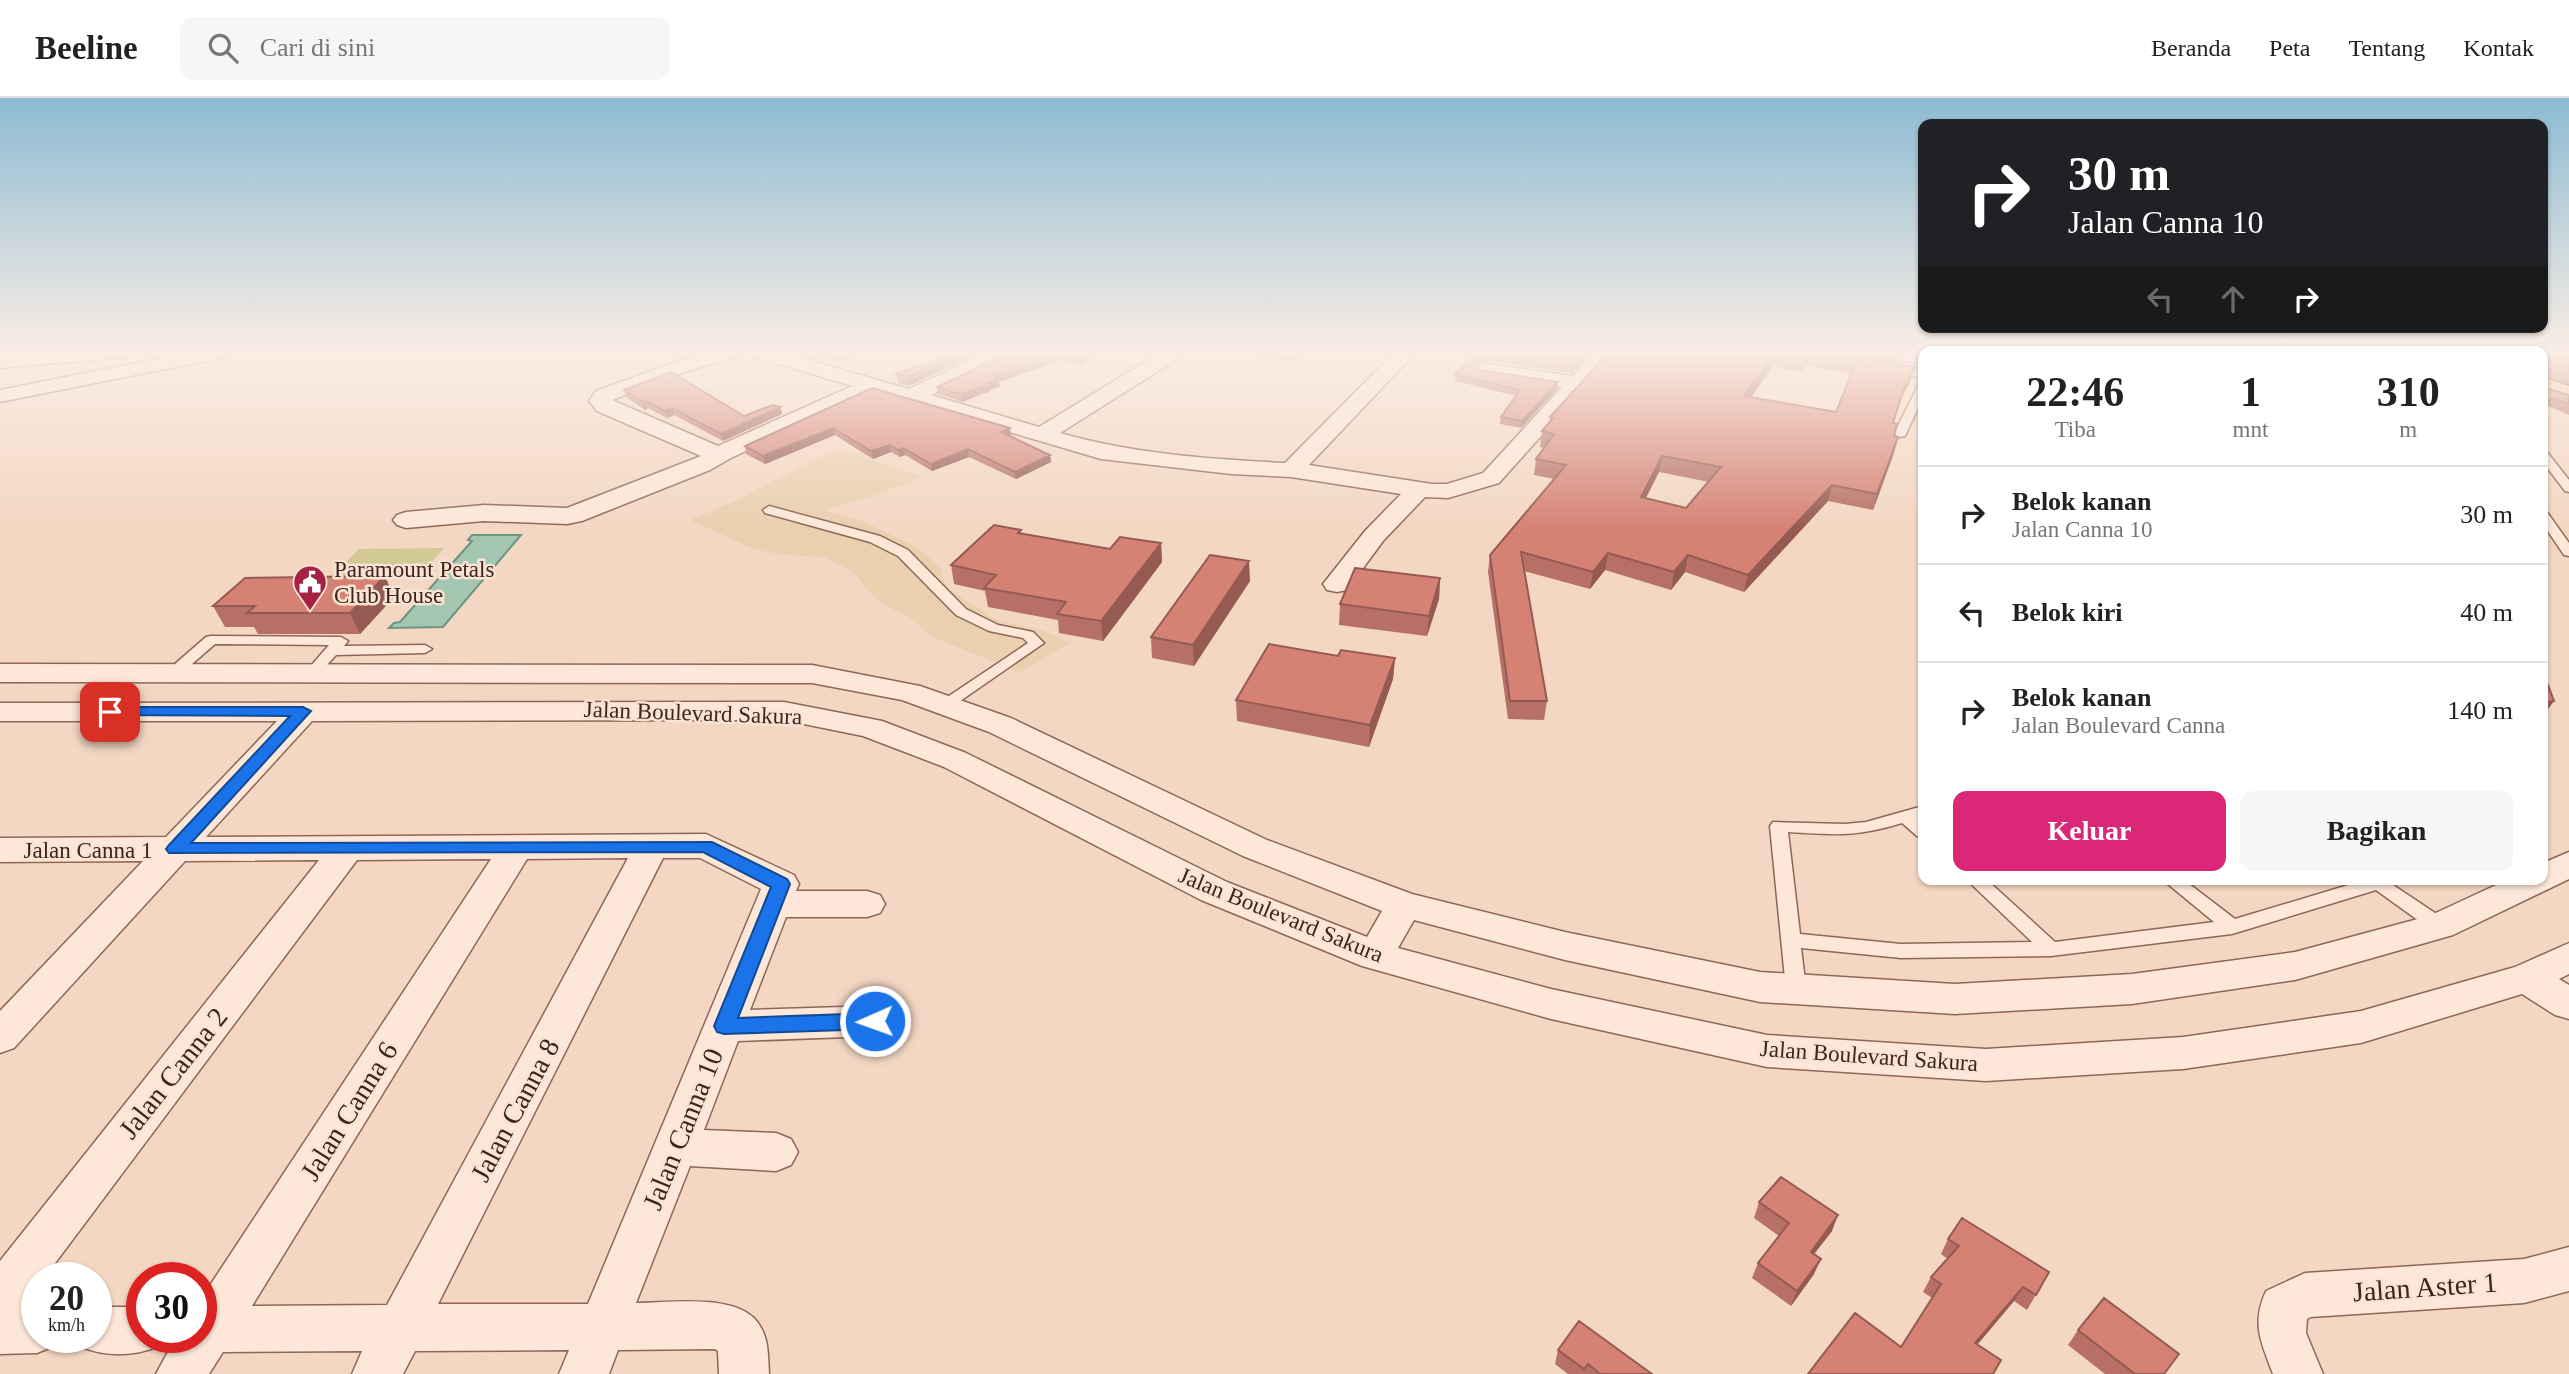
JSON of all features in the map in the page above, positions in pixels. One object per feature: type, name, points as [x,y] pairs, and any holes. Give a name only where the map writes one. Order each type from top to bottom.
[{"type":"street","points":[[616,411],[720,455]]},
{"type":"street","points":[[406,520],[484,513],[567,516],[582,513],[666,480],[816,411]]},
{"type":"street","points":[[960,411],[1101,452],[1231,467],[1291,470],[1418,490],[1448,491],[1491,478],[1553,411]]},
{"type":"street","points":[[1041,435],[1081,411]]},
{"type":"street","points":[[1291,470],[1349,411]]},
{"type":"street","points":[[1338,584],[1374,536],[1418,490]]},
{"type":"street","name":"Jalan Boulevard Sakura","points":[[0,673],[172,674],[321,662],[811,674],[909,692],[1000,725],[1255,848],[1404,905],[1565,946],[1760,987],[1955,999],[2132,989],[2295,965],[2440,926],[2524,885]]},
{"type":"street","points":[[0,1037],[303,711]]},
{"type":"street","name":"Jalan Boulevard Sakura","points":[[0,712],[784,711],[871,728],[955,760],[1214,891],[1375,956],[1551,1004],[1767,1051],[1986,1065],[2183,1054],[2361,1027],[2527,978],[2569,957]]},
{"type":"street","name":"Jalan Canna 8","points":[[377,1374],[652,846]]},
{"type":"street","name":"Jalan Canna 1","points":[[4,854],[175,849],[706,846],[777,894]]},
{"type":"street","name":"Jalan Canna 6","points":[[217,1312],[517,847]]},
{"type":"street","name":"Jalan Canna 2","points":[[0,1298],[347,848]]},
{"type":"street","points":[[777,894],[867,904]]},
{"type":"street","name":"Jalan Canna 10","points":[[584,1374],[777,894]]},
{"type":"street","points":[[1375,956],[1404,905]]},
{"type":"street","points":[[2527,978],[2569,1004]]},
{"type":"street","points":[[724,1026],[875,1021]]},
{"type":"street","points":[[676,1147],[776,1152]]},
{"type":"street","name":"Jalan Aster 1","points":[[2298,1374],[2282,1333],[2283,1307],[2305,1295],[2524,1281],[2569,1269]]},
{"type":"street","points":[[217,1329],[724,1326],[743,1357]]},
{"type":"street","points":[[0,1331],[21,1330]]},
{"type":"street","name":"Jalan Canna 6","points":[[181,1374],[193,1353]]},
{"type":"lane","points":[[1899,436],[1911,411]]},
{"type":"lane","points":[[2548,461],[2569,488]]},
{"type":"lane","points":[[769,510],[875,539],[903,552],[961,612],[994,628],[1028,635],[1037,643],[945,705]]},
{"type":"lane","points":[[2548,522],[2569,552]]},
{"type":"lane","points":[[172,674],[211,640],[341,640],[321,662]]},
{"type":"lane","points":[[321,662],[425,649]]},
{"type":"lane","points":[[1796,989],[1779,826],[1844,830],[1867,828],[1918,812]]},
{"type":"lane","points":[[1905,816],[1918,828]]},
{"type":"lane","points":[[1981,885],[2051,949]]},
{"type":"lane","points":[[2178,885],[2232,928]]},
{"type":"lane","points":[[1790,940],[1901,951],[2051,949],[2232,928],[2367,885]]},
{"type":"lane","points":[[2385,885],[2440,926]]},
{"type":"shaded area","points":[[838,448],[922,477],[868,498],[825,510],[864,522],[915,546],[939,566],[947,588],[998,621],[1045,631],[1070,643],[1020,672],[934,638],[914,620],[881,603],[850,570],[823,557],[756,550],[690,520],[737,500]]},
{"type":"shaded area","points":[[472,535],[521,535],[443,627],[389,628],[400,622],[472,541],[468,540]]},
{"type":"shaded area","points":[[444,548],[419,576],[330,577],[359,549]]},
{"type":"building","points":[[677,411],[735,411],[744,416],[758,411],[772,411],[721,434]]},
{"type":"building","points":[[823,411],[950,411],[1010,428],[1001,432],[1050,455],[1015,472],[968,449],[931,464],[903,448],[898,450],[890,445],[871,451],[833,428],[763,456],[745,446]]},
{"type":"building","points":[[1506,411],[1532,411],[1522,421],[1501,417]]},
{"type":"building","points":[[1556,411],[1897,411],[1893,423],[1897,424],[1894,436],[1898,437],[1877,494],[1832,485],[1748,575],[1688,555],[1674,572],[1608,553],[1593,572],[1521,552],[1547,701],[1510,701],[1490,555],[1566,465],[1536,459],[1554,434],[1542,431],[1553,418],[1550,417]],"holes":[[[1662,456],[1721,467],[1686,508],[1641,497]]]},
{"type":"building","points":[[994,525],[1021,530],[1018,533],[1110,549],[1120,537],[1161,543],[1101,621],[1057,614],[1066,602],[984,588],[996,575],[951,565]]},
{"type":"building","points":[[1210,555],[1249,561],[1193,645],[1151,637]]},
{"type":"building","points":[[1355,568],[1440,578],[1429,616],[1340,604]]},
{"type":"building","points":[[385,576],[350,613],[247,613],[255,606],[213,606],[245,578]]},
{"type":"building","points":[[1269,644],[1338,656],[1341,650],[1395,658],[1370,725],[1236,700]]},
{"type":"building","points":[[2548,685],[2554,701],[2548,702]]},
{"type":"building","points":[[1781,1177],[1838,1215],[1811,1252],[1821,1259],[1797,1291],[1758,1263],[1789,1223],[1759,1202]]},
{"type":"building","points":[[1962,1218],[2049,1272],[2036,1295],[2023,1287],[1975,1343],[2001,1360],[1993,1374],[1808,1374],[1855,1313],[1901,1347],[1941,1284],[1931,1277],[1959,1246],[1948,1239]]},
{"type":"building","points":[[2104,1298],[2179,1354],[2164,1374],[2135,1374],[2078,1330]]},
{"type":"building","points":[[1579,1321],[1652,1374],[1600,1374],[1588,1364],[1584,1369],[1558,1350]]},
{"type":"place","name":"Paramount Petals Club House","points":[[310,612]]},
{"type":"route","points":[[110,712],[303,711],[175,849],[706,846],[781,884],[724,1026],[875,1021]]}]
